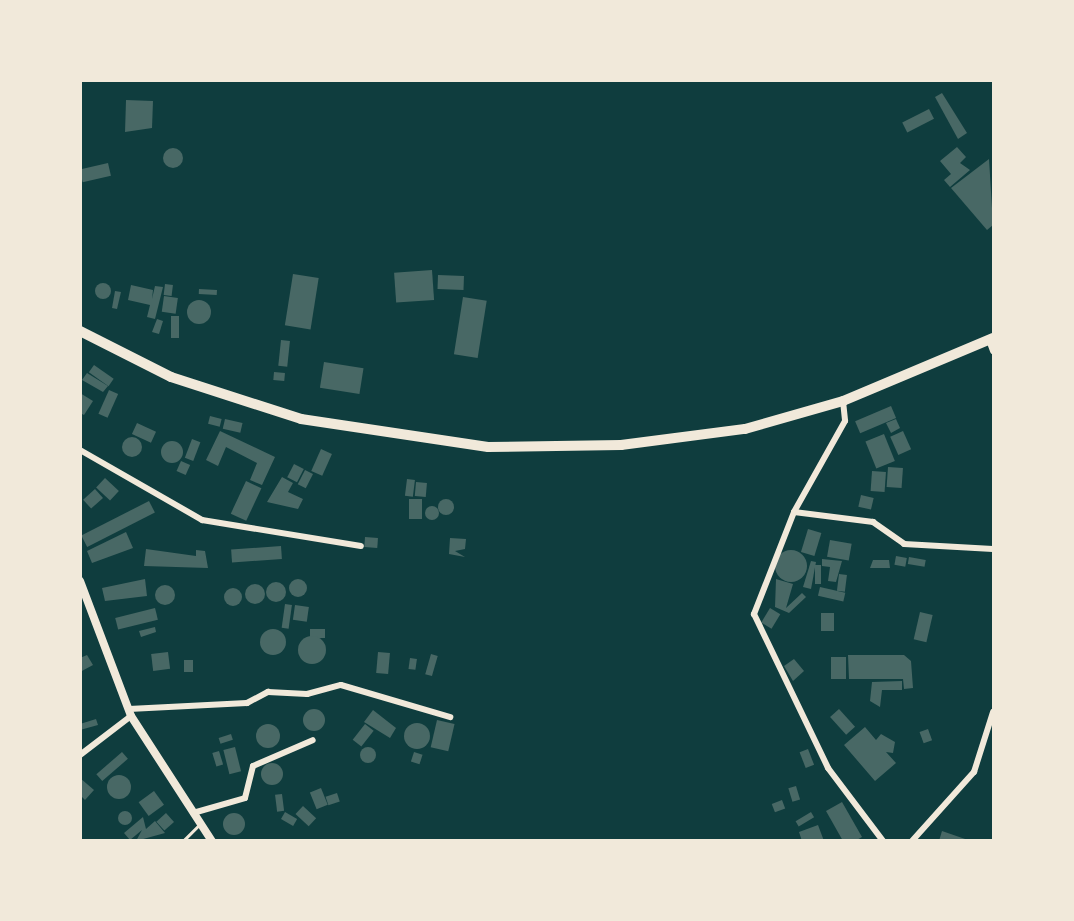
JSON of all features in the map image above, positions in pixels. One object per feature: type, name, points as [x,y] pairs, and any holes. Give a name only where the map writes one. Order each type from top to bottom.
[{"type":"highway","points":[[80,331],[230,399],[301,419],[439,444],[680,440],[843,401],[991,339]]},
{"type":"street","points":[[991,339],[993,352]]},
{"type":"street","points":[[843,401],[845,421],[794,512],[755,599],[757,626],[828,768],[883,841]]},
{"type":"street","points":[[80,450],[202,520],[360,546]]},
{"type":"street","points":[[794,512],[873,522],[904,544],[993,549]]},
{"type":"street","points":[[80,581],[130,713],[191,813],[212,841]]},
{"type":"street","points":[[80,755],[130,713],[247,703],[268,692],[307,694],[341,685],[450,717]]},
{"type":"street","points":[[912,841],[974,772],[993,712]]},
{"type":"street","points":[[191,813],[245,798],[253,766],[313,740]]},
{"type":"lane","points":[[183,841],[199,825]]},
{"type":"building","points":[[942,93],[967,133],[958,139],[935,97]]},
{"type":"building","points":[[126,100],[153,101],[152,128],[125,132]]},
{"type":"building","points":[[929,109],[934,119],[907,132],[902,123]]},
{"type":"building","points":[[957,147],[966,157],[960,163],[970,170],[950,187],[944,180],[951,174],[940,161]]},
{"type":"building","points":[[173,148],[180,151],[183,158],[180,165],[173,168],[166,165],[163,158],[166,151]]},
{"type":"building","points":[[989,159],[993,225],[987,230],[951,188]]},
{"type":"building","points":[[108,163],[111,176],[83,182],[80,169]]},
{"type":"building","points":[[432,270],[434,300],[396,303],[394,273]]},
{"type":"building","points":[[293,274],[319,278],[311,329],[285,325]]},
{"type":"building","points":[[438,275],[464,276],[463,290],[438,289]]},
{"type":"building","points":[[103,283],[109,285],[109,297],[103,299],[97,297],[95,291],[97,285]]},
{"type":"building","points":[[165,284],[173,285],[172,296],[164,295]]},
{"type":"building","points":[[131,285],[153,290],[152,299],[155,286],[163,287],[155,319],[147,317],[150,305],[128,300]]},
{"type":"building","points":[[199,289],[217,290],[217,295],[199,294]]},
{"type":"building","points":[[115,291],[121,292],[117,309],[112,308]]},
{"type":"building","points":[[164,296],[178,298],[176,314],[162,312]]},
{"type":"building","points":[[463,297],[487,301],[478,358],[454,354]]},
{"type":"building","points":[[199,300],[208,303],[211,312],[208,321],[199,324],[190,321],[187,312],[190,303]]},
{"type":"building","points":[[171,316],[179,316],[179,338],[171,338]]},
{"type":"building","points":[[157,319],[163,321],[159,334],[152,332]]},
{"type":"building","points":[[281,340],[290,341],[287,367],[278,366]]},
{"type":"building","points":[[324,362],[364,368],[359,394],[320,388]]},
{"type":"building","points":[[94,365],[114,379],[108,386],[89,372]]},
{"type":"building","points":[[274,372],[285,373],[284,381],[273,380]]},
{"type":"building","points":[[87,373],[108,386],[103,392],[82,380]]},
{"type":"building","points":[[109,390],[118,394],[108,418],[98,414]]},
{"type":"building","points":[[80,393],[93,401],[84,415],[80,413]]},
{"type":"building","points":[[891,406],[896,418],[860,433],[855,421]]},
{"type":"building","points":[[210,416],[222,419],[220,427],[208,424]]},
{"type":"building","points":[[225,419],[243,423],[240,433],[223,429]]},
{"type":"building","points":[[896,419],[900,428],[891,433],[886,423]]},
{"type":"building","points":[[137,423],[156,432],[151,443],[132,434]]},
{"type":"building","points":[[220,431],[275,457],[262,485],[250,480],[257,463],[226,447],[218,466],[206,460]]},
{"type":"building","points":[[903,431],[911,449],[898,455],[890,437]]},
{"type":"building","points":[[884,434],[895,461],[876,468],[865,441]]},
{"type":"building","points":[[132,437],[139,440],[142,447],[139,454],[132,457],[125,454],[122,447],[125,440]]},
{"type":"building","points":[[192,439],[200,442],[193,461],[185,458]]},
{"type":"building","points":[[168,441],[176,441],[183,448],[183,456],[176,463],[168,463],[161,456],[161,448]]},
{"type":"building","points":[[321,449],[332,454],[322,476],[311,471]]},
{"type":"building","points":[[181,461],[190,465],[186,475],[177,471]]},
{"type":"building","points":[[294,464],[304,469],[297,482],[287,477]]},
{"type":"building","points":[[888,467],[903,468],[902,488],[887,487]]},
{"type":"building","points":[[305,470],[313,474],[306,488],[298,484]]},
{"type":"building","points":[[872,471],[886,472],[885,492],[871,491]]},
{"type":"building","points":[[282,477],[293,483],[288,492],[303,499],[298,509],[267,502]]},
{"type":"building","points":[[105,478],[119,491],[110,500],[96,488]]},
{"type":"building","points":[[407,479],[415,480],[413,497],[405,496]]},
{"type":"building","points":[[246,481],[261,488],[246,521],[231,514]]},
{"type":"building","points":[[416,482],[427,483],[426,497],[415,496]]},
{"type":"building","points":[[95,489],[103,498],[91,509],[83,500]]},
{"type":"building","points":[[861,495],[874,498],[871,510],[858,507]]},
{"type":"building","points":[[409,499],[422,499],[422,519],[409,519]]},
{"type":"building","points":[[446,499],[454,507],[446,515],[438,507]]},
{"type":"building","points":[[149,501],[155,513],[87,547],[81,536]]},
{"type":"building","points":[[432,506],[437,508],[437,518],[432,520],[427,518],[425,513],[427,508]]},
{"type":"building","points":[[808,529],[821,533],[814,556],[801,552]]},
{"type":"building","points":[[126,532],[133,548],[92,563],[87,551]]},
{"type":"building","points":[[365,537],[378,538],[377,548],[364,547]]},
{"type":"building","points":[[450,538],[466,539],[465,549],[455,551],[465,557],[449,554]]},
{"type":"building","points":[[830,540],[852,544],[849,561],[827,557]]},
{"type":"building","points":[[281,546],[282,559],[232,562],[231,549]]},
{"type":"building","points":[[146,549],[196,556],[196,550],[205,551],[208,568],[144,566]]},
{"type":"building","points":[[791,550],[802,555],[807,566],[802,577],[791,582],[780,577],[775,566],[780,555]]},
{"type":"building","points":[[896,556],[907,558],[905,567],[894,565]]},
{"type":"building","points":[[909,557],[926,560],[925,567],[908,564]]},
{"type":"building","points":[[822,559],[842,561],[836,582],[828,581],[830,567],[822,566]]},
{"type":"building","points":[[873,560],[889,560],[890,568],[870,568]]},
{"type":"building","points":[[811,561],[816,562],[811,589],[803,587]]},
{"type":"building","points":[[815,565],[821,565],[821,584],[815,584]]},
{"type":"building","points":[[839,574],[847,575],[845,592],[837,591]]},
{"type":"building","points":[[145,579],[147,596],[105,601],[102,588]]},
{"type":"building","points":[[298,579],[304,582],[307,588],[304,594],[298,597],[292,594],[289,588],[292,582]]},
{"type":"building","points":[[776,579],[793,584],[786,608],[802,593],[806,597],[789,613],[775,607]]},
{"type":"building","points":[[276,582],[283,585],[286,592],[283,599],[276,602],[269,599],[266,592],[269,585]]},
{"type":"building","points":[[255,584],[262,587],[265,594],[262,601],[255,604],[248,601],[245,594],[248,587]]},
{"type":"building","points":[[161,585],[169,585],[175,595],[169,605],[161,605],[155,599],[155,591]]},
{"type":"building","points":[[820,587],[845,593],[843,602],[818,596]]},
{"type":"building","points":[[229,588],[237,588],[242,597],[240,604],[229,606],[224,601],[224,593]]},
{"type":"building","points":[[285,604],[292,605],[289,629],[282,628]]},
{"type":"building","points":[[295,605],[309,607],[307,622],[293,620]]},
{"type":"building","points":[[155,608],[158,620],[118,630],[115,618]]},
{"type":"building","points":[[770,608],[780,614],[772,629],[761,623]]},
{"type":"building","points":[[920,612],[933,615],[926,642],[914,639]]},
{"type":"building","points":[[821,613],[834,613],[834,631],[821,631]]},
{"type":"building","points":[[155,627],[156,632],[141,637],[139,631]]},
{"type":"building","points":[[273,629],[282,633],[286,642],[282,651],[273,655],[264,651],[260,642],[264,633]]},
{"type":"building","points":[[310,629],[325,629],[325,638],[310,638]]},
{"type":"building","points":[[312,636],[322,640],[326,650],[322,660],[312,664],[302,660],[298,650],[302,640]]},
{"type":"building","points":[[168,652],[170,669],[153,671],[151,654]]},
{"type":"building","points":[[378,652],[390,653],[388,674],[376,673]]},
{"type":"building","points":[[431,654],[438,656],[432,676],[425,674]]},
{"type":"building","points":[[87,655],[93,665],[80,672],[80,658]]},
{"type":"building","points":[[848,655],[904,655],[911,661],[913,688],[904,689],[903,679],[849,679]]},
{"type":"building","points":[[831,657],[846,657],[846,679],[831,679]]},
{"type":"building","points":[[410,658],[417,659],[415,670],[408,669]]},
{"type":"building","points":[[794,659],[804,671],[793,681],[784,666]]},
{"type":"building","points":[[184,660],[193,660],[193,672],[184,672]]},
{"type":"building","points":[[902,681],[902,690],[882,690],[880,707],[870,701],[872,682]]},
{"type":"building","points":[[314,709],[322,712],[325,720],[322,728],[314,731],[306,728],[303,720],[306,712]]},
{"type":"building","points":[[839,709],[855,727],[846,735],[830,717]]},
{"type":"building","points":[[373,710],[396,728],[390,738],[364,722]]},
{"type":"building","points":[[96,719],[98,725],[80,730],[80,724]]},
{"type":"building","points":[[437,720],[455,724],[448,751],[431,747]]},
{"type":"building","points":[[417,723],[426,727],[430,736],[426,745],[417,749],[408,745],[404,736],[408,727]]},
{"type":"building","points":[[268,724],[276,728],[280,736],[276,744],[268,748],[260,744],[256,736],[260,728]]},
{"type":"building","points":[[365,724],[374,731],[361,747],[353,740]]},
{"type":"building","points":[[865,727],[876,740],[881,734],[895,742],[893,753],[886,752],[896,763],[875,781],[844,745]]},
{"type":"building","points":[[928,729],[932,740],[924,743],[920,732]]},
{"type":"building","points":[[231,734],[233,740],[220,744],[219,738]]},
{"type":"building","points":[[235,747],[241,771],[229,774],[223,750]]},
{"type":"building","points":[[368,747],[376,755],[368,763],[360,755]]},
{"type":"building","points":[[808,749],[814,765],[806,768],[800,752]]},
{"type":"building","points":[[219,751],[223,764],[216,766],[212,753]]},
{"type":"building","points":[[122,752],[128,759],[102,781],[96,774]]},
{"type":"building","points":[[414,752],[423,755],[419,764],[411,762]]},
{"type":"building","points":[[272,763],[280,766],[283,774],[280,782],[272,785],[264,782],[261,774],[264,766]]},
{"type":"building","points":[[119,775],[128,778],[131,787],[128,796],[119,799],[110,796],[107,787],[110,778]]},
{"type":"building","points":[[80,778],[94,790],[85,800],[80,795]]},
{"type":"building","points":[[796,786],[800,799],[792,802],[788,788]]},
{"type":"building","points":[[321,788],[328,805],[317,809],[310,792]]},
{"type":"building","points":[[154,791],[164,805],[149,816],[139,802]]},
{"type":"building","points":[[337,793],[340,802],[328,805],[326,797]]},
{"type":"building","points":[[282,794],[284,811],[277,812],[275,795]]},
{"type":"building","points":[[782,800],[785,808],[775,812],[772,804]]},
{"type":"building","points":[[842,802],[862,837],[855,841],[843,841],[826,811]]},
{"type":"building","points":[[303,806],[316,818],[309,826],[295,814]]},
{"type":"building","points":[[122,811],[128,811],[132,818],[128,825],[122,825],[118,821],[118,815]]},
{"type":"building","points":[[285,812],[297,819],[293,826],[281,819]]},
{"type":"building","points":[[811,812],[814,817],[799,826],[796,821]]},
{"type":"building","points":[[166,813],[174,822],[164,831],[156,822]]},
{"type":"building","points":[[234,813],[242,816],[245,824],[242,832],[234,835],[226,832],[223,824],[226,816]]},
{"type":"building","points":[[143,817],[146,829],[155,821],[165,833],[136,841],[142,830],[130,840],[124,833]]},
{"type":"building","points":[[818,825],[824,841],[802,841],[799,832]]},
{"type":"building","points":[[942,831],[968,840],[968,841],[939,841]]}]
